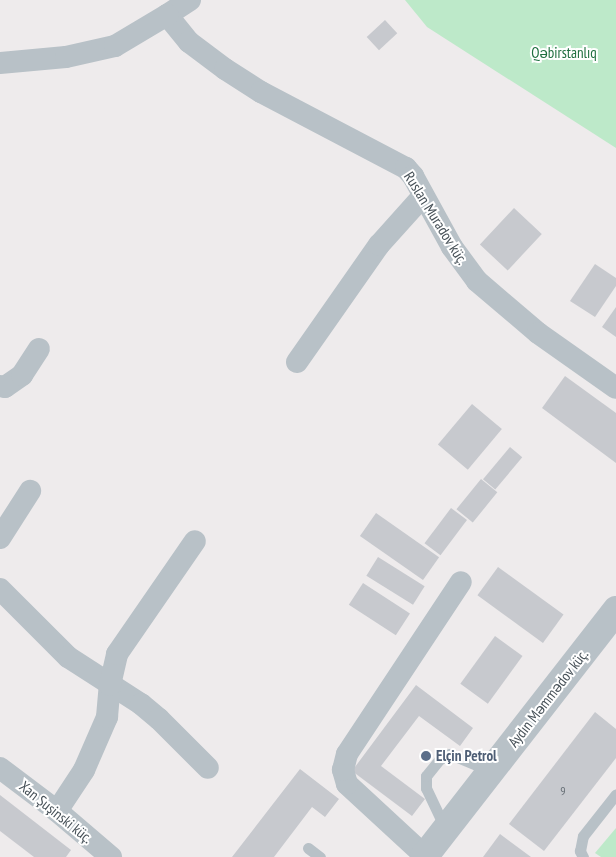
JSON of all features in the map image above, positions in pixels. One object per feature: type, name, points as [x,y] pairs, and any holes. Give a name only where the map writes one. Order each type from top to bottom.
[{"type":"street","points":[[0,63],[66,58],[115,46],[190,0]]},
{"type":"street","name":"Ruslan Muradov küç.","points":[[167,15],[189,42],[225,69],[269,96],[406,168],[413,176],[452,248],[477,281],[538,333],[616,388]]},
{"type":"street","points":[[297,362],[379,245],[424,196]]},
{"type":"street","points":[[0,386],[5,386],[22,375],[39,349]]},
{"type":"street","points":[[0,538],[30,491]]},
{"type":"street","points":[[57,811],[84,770],[107,717],[110,685],[117,654],[124,641],[195,541]]},
{"type":"street","points":[[425,856],[346,784],[343,770],[347,754],[461,582]]},
{"type":"street","points":[[0,589],[68,658],[141,704],[159,719],[208,768]]},
{"type":"street","name":"Aydın Məmmədov küç.","points":[[425,856],[616,610]]},
{"type":"street","name":"Xan Şuşinski küç.","points":[[0,768],[57,811],[104,855]]},
{"type":"lane","points":[[446,829],[426,788],[426,776],[440,758],[450,754],[491,771]]},
{"type":"lane","points":[[582,857],[580,851],[583,836],[616,794]]},
{"type":"lane","points":[[308,848],[320,857]]},
{"type":"green space","name":"Qəbirstanlıq","points":[[405,0],[616,0],[616,148],[427,27]]},
{"type":"green space","points":[[616,828],[616,857],[601,857],[595,853]]},
{"type":"building","points":[[385,20],[397,33],[379,50],[367,37]]},
{"type":"building","points":[[514,208],[542,234],[508,270],[480,245]]},
{"type":"building","points":[[595,264],[616,278],[616,286],[595,317],[570,301]]},
{"type":"building","points":[[616,307],[616,337],[602,327]]},
{"type":"building","points":[[565,376],[616,413],[616,463],[542,408]]},
{"type":"building","points":[[472,404],[502,429],[468,470],[438,445]]},
{"type":"building","points":[[510,447],[522,457],[495,489],[483,479]]},
{"type":"building","points":[[481,479],[497,492],[473,523],[456,509]]},
{"type":"building","points":[[451,508],[467,520],[440,555],[425,543]]},
{"type":"building","points":[[376,513],[439,557],[423,580],[360,536]]},
{"type":"building","points":[[378,557],[425,586],[413,605],[366,576]]},
{"type":"building","points":[[498,567],[564,615],[543,643],[477,595]]},
{"type":"building","points":[[363,583],[410,613],[396,635],[349,605]]},
{"type":"building","points":[[495,636],[523,656],[488,704],[460,684]]},
{"type":"building","points":[[416,685],[473,728],[460,746],[419,716],[381,766],[425,799],[412,816],[352,771]]},
{"type":"building","points":[[595,712],[616,729],[616,758],[544,851],[509,824]]},
{"type":"building","points":[[300,769],[339,799],[325,817],[312,807],[274,857],[232,857]]},
{"type":"building","points":[[0,795],[71,850],[66,857],[34,857],[0,831]]},
{"type":"building","points":[[500,834],[531,857],[483,857]]},
{"type":"place","name":"Elçin Petrol","points":[[426,756]]}]
